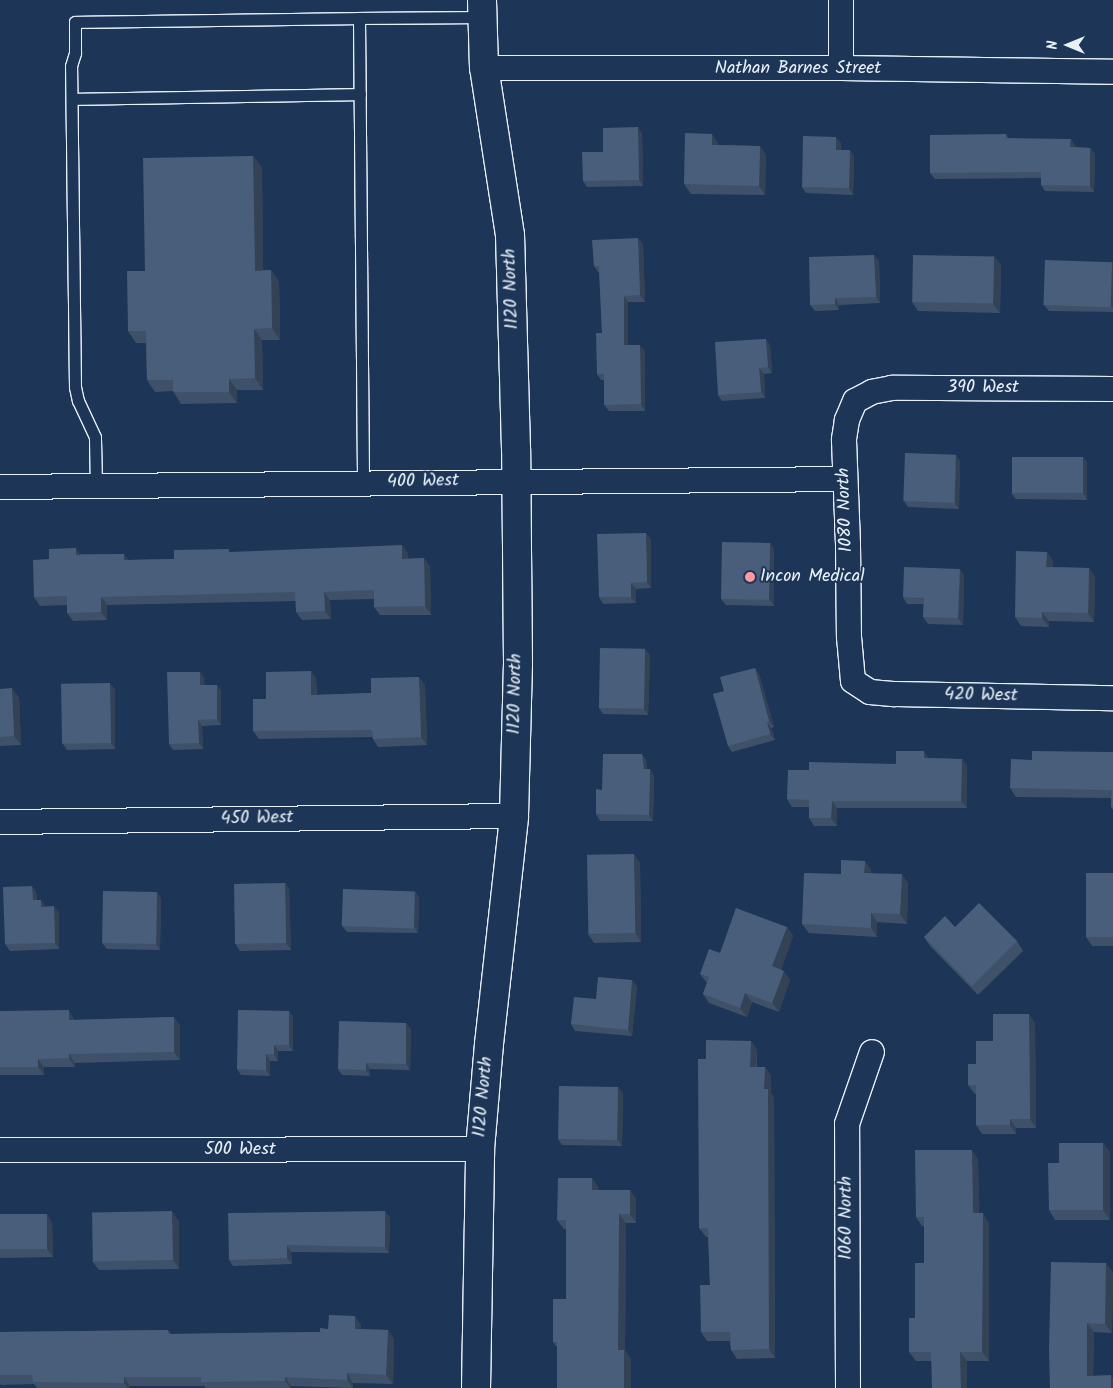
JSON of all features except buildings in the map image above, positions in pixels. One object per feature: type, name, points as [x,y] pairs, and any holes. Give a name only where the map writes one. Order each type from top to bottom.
[{"type":"street","points":[[841,0],[841,68]]},
{"type":"street","name":"1120 North","points":[[476,1388],[480,1149],[488,1044],[514,816],[518,663],[517,481],[510,235],[484,68],[481,9]]},
{"type":"street","name":"Nathan Barnes Street","points":[[484,68],[841,68],[1113,72]]},
{"type":"street","name":"390 West","points":[[855,401],[872,392],[892,388],[1113,388]]},
{"type":"street","name":"1080 North","points":[[853,681],[849,637],[844,440],[847,420],[855,401]]},
{"type":"street","name":"400 West","points":[[0,487],[845,479]]},
{"type":"street","name":"420 West","points":[[853,681],[870,692],[895,694],[1113,698]]},
{"type":"street","name":"450 West","points":[[0,822],[514,816]]},
{"type":"street","name":"1060 North","points":[[848,1388],[847,1124],[872,1052]]},
{"type":"street","name":"500 West","points":[[0,1150],[480,1149]]},
{"type":"lane","points":[[96,486],[95,436],[78,401],[75,387],[72,99],[75,22],[359,18],[481,9]]},
{"type":"lane","points":[[359,18],[363,483]]},
{"type":"lane","points":[[72,99],[360,94]]},
{"type":"place","name":"Incon Medical","points":[[750,577]]}]
